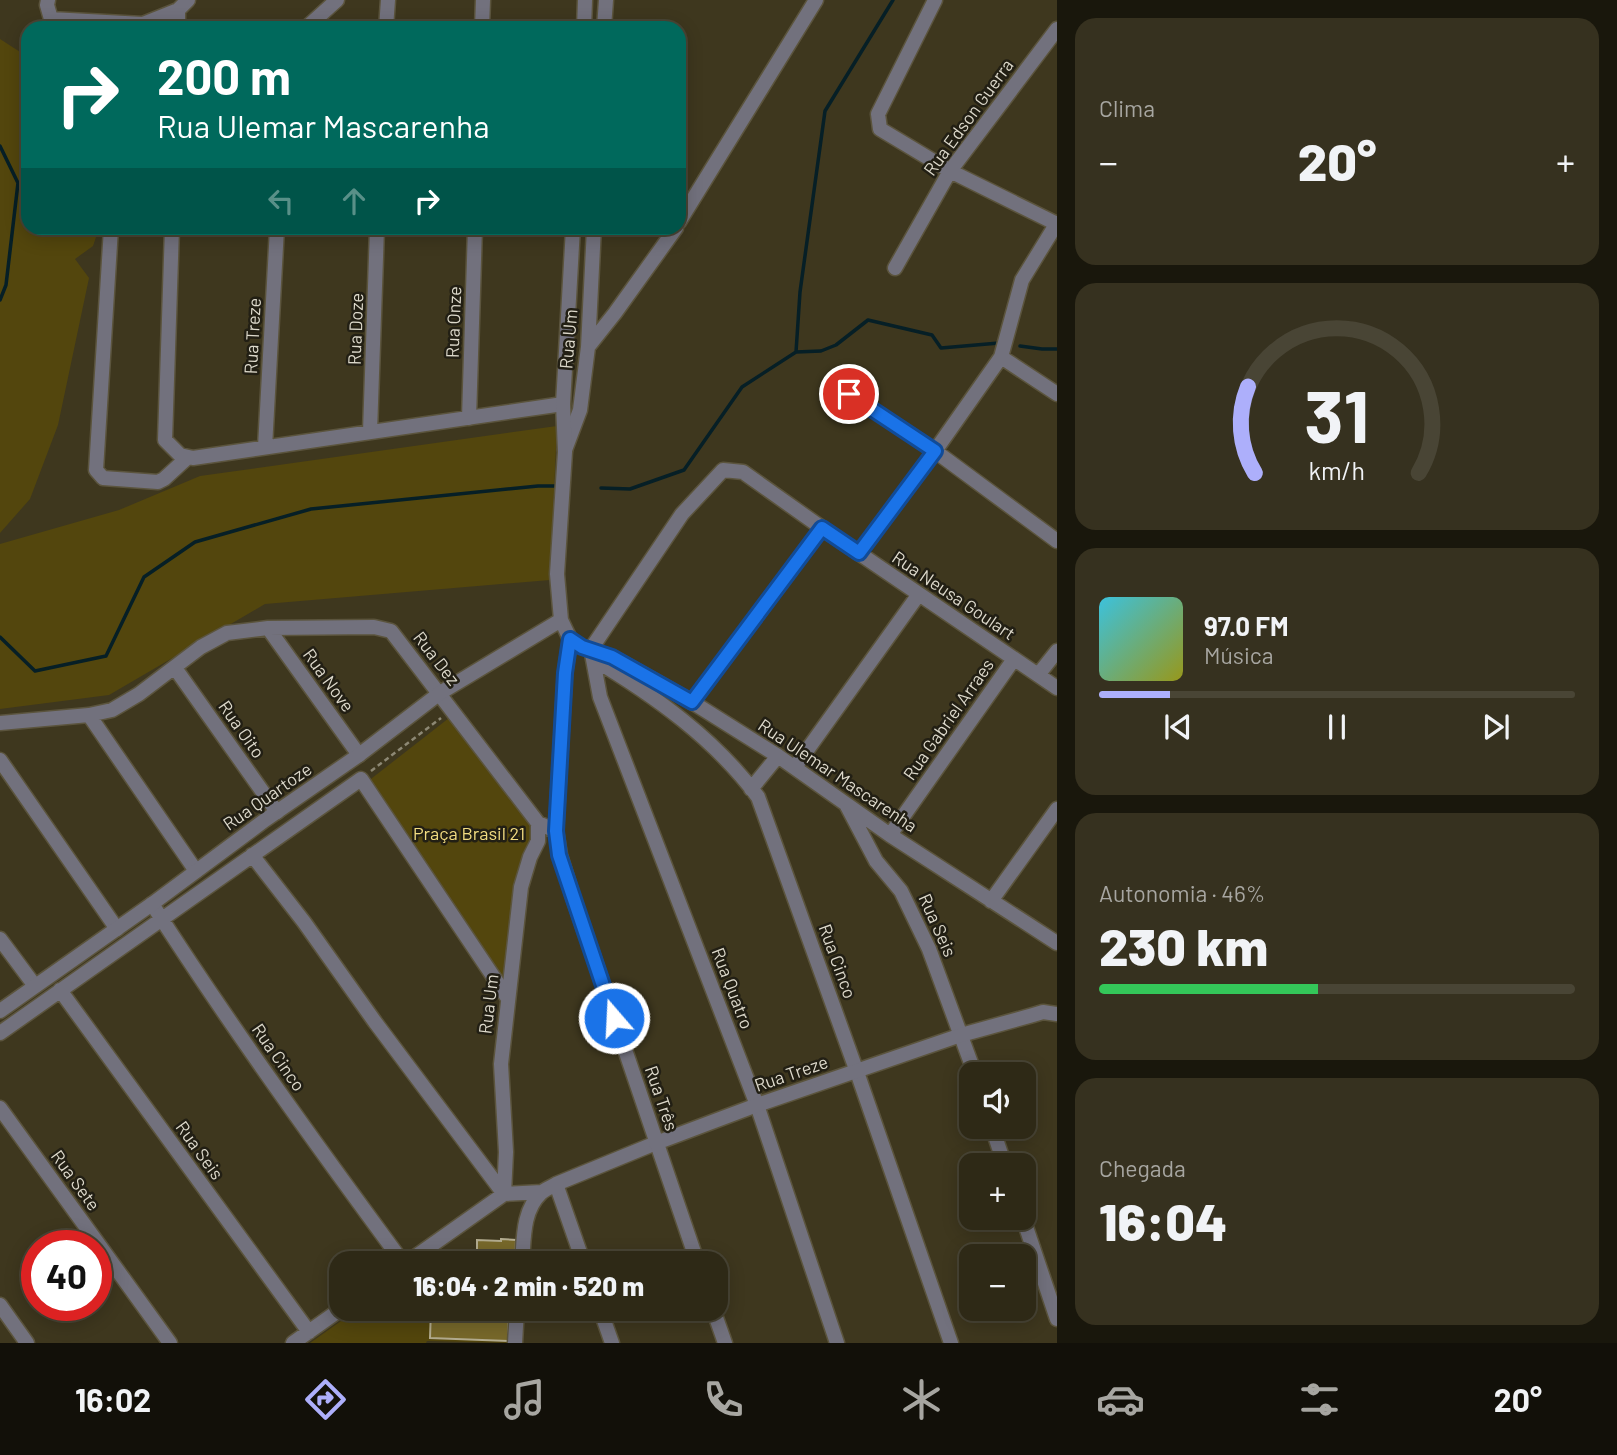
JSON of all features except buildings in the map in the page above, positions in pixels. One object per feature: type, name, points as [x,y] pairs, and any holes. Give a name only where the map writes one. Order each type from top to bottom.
[{"type":"street","points":[[48,0],[51,19],[88,21]]},
{"type":"street","points":[[314,21],[337,0]]},
{"type":"street","points":[[387,21],[388,0]]},
{"type":"street","points":[[482,21],[483,0]]},
{"type":"street","points":[[584,21],[585,0]]},
{"type":"street","points":[[604,21],[606,0]]},
{"type":"street","points":[[686,211],[816,0]]},
{"type":"street","points":[[859,553],[1001,357],[1022,280],[1057,224],[950,171],[880,129],[878,114],[935,0]]},
{"type":"street","points":[[149,21],[183,5]]},
{"type":"street","name":"Rua Edson Guerra","points":[[894,268],[950,171],[1057,29]]},
{"type":"street","points":[[111,235],[96,470],[103,478],[158,482],[188,457]]},
{"type":"street","points":[[172,235],[165,439],[180,455],[193,458],[563,404]]},
{"type":"street","name":"Rua Treze","points":[[265,447],[277,235]]},
{"type":"street","name":"Rua Doze","points":[[370,432],[377,235]]},
{"type":"street","name":"Rua Onze","points":[[469,418],[475,235]]},
{"type":"street","name":"Rua Um","points":[[570,639],[561,620],[557,574],[565,452],[563,404],[573,235]]},
{"type":"street","name":"Rua Um","points":[[565,452],[580,410],[588,347],[594,235]]},
{"type":"street","points":[[588,347],[671,235]]},
{"type":"street","points":[[1001,357],[1057,394]]},
{"type":"street","points":[[849,394],[935,451],[1057,541]]},
{"type":"street","name":"Rua Neusa Goulart","points":[[592,654],[682,514],[723,470],[743,471],[1057,688]]},
{"type":"street","points":[[692,702],[822,528]]},
{"type":"street","points":[[795,766],[919,594]]},
{"type":"street","name":"Rua Quartoze","points":[[0,1011],[359,755],[440,693],[561,620]]},
{"type":"street","name":"Rua Dez","points":[[268,628],[374,627],[391,631],[538,823]]},
{"type":"street","points":[[0,723],[89,715],[112,710],[139,694],[201,647],[227,633],[268,628]]},
{"type":"street","name":"Rua Nove","points":[[268,628],[359,755]]},
{"type":"street","points":[[570,639],[592,654]]},
{"type":"street","name":"Rua Três","points":[[570,639],[565,673],[556,831],[559,855],[693,1251]]},
{"type":"street","points":[[1038,675],[1057,651]]},
{"type":"street","name":"Rua Ulemar Mascarenha","points":[[592,654],[612,657],[692,702],[795,766],[890,835],[1057,943]]},
{"type":"street","name":"Rua Cinco","points":[[592,654],[675,713],[713,747],[758,797],[951,1343]]},
{"type":"street","name":"Rua Quatro","points":[[592,654],[600,696],[757,1105],[837,1343]]},
{"type":"street","name":"Rua Gabriel Arraes","points":[[890,835],[1014,659]]},
{"type":"street","name":"Rua Oito","points":[[175,668],[271,816]]},
{"type":"street","points":[[89,715],[195,871]]},
{"type":"street","points":[[751,789],[778,756]]},
{"type":"street","points":[[0,760],[117,929]]},
{"type":"street","points":[[0,1033],[361,779],[507,997]]},
{"type":"street","name":"Rua Seis","points":[[845,802],[876,862],[901,891],[929,949],[971,1062]]},
{"type":"street","points":[[991,901],[1057,809]]},
{"type":"street","points":[[267,845],[271,816]]},
{"type":"street","points":[[538,823],[556,831]]},
{"type":"street","name":"Rua Um","points":[[504,1194],[506,1152],[501,1064],[507,997],[521,887],[538,841],[538,823]]},
{"type":"street","points":[[252,855],[504,1194]]},
{"type":"street","points":[[215,857],[227,873]]},
{"type":"street","name":"Rua Cinco","points":[[152,904],[262,1067],[394,1251]]},
{"type":"street","points":[[0,939],[35,986]]},
{"type":"street","name":"Rua Seis","points":[[60,990],[309,1332]]},
{"type":"street","points":[[1050,1013],[1057,1002]]},
{"type":"street","name":"Rua Treze","points":[[556,1184],[757,1105],[961,1035],[1050,1013]]},
{"type":"street","name":"Rua Sete","points":[[0,1108],[170,1343]]},
{"type":"street","points":[[523,1251],[530,1208],[542,1192],[556,1184],[579,1251]]},
{"type":"street","points":[[423,1251],[504,1194],[542,1192]]},
{"type":"street","points":[[1027,1230],[1057,1319]]},
{"type":"street","points":[[0,1305],[27,1343]]},
{"type":"street","points":[[292,1343],[329,1317]]},
{"type":"street","points":[[515,1343],[516,1321]]},
{"type":"street","points":[[604,1321],[612,1343]]},
{"type":"street","points":[[717,1321],[725,1343]]},
{"type":"path","points":[[361,779],[452,709]]},
{"type":"green space","points":[[0,39],[21,52],[21,235],[97,235],[93,246],[75,259],[89,278],[58,425],[30,499],[0,533]]},
{"type":"green space","points":[[557,426],[550,580],[265,604],[109,695],[0,709],[0,544],[119,510],[200,476]]},
{"type":"green space","name":"Praça Brasil 21","points":[[449,718],[535,830],[507,985],[367,782]]},
{"type":"green space","points":[[341,1321],[513,1321],[511,1343],[310,1343]]},
{"type":"waterway","points":[[796,352],[800,292],[825,111],[893,0]]},
{"type":"waterway","points":[[0,146],[18,183],[6,285],[0,300]]},
{"type":"waterway","points":[[796,352],[821,351],[836,345],[868,320],[932,335],[941,348],[999,343]]},
{"type":"waterway","points":[[1020,346],[1057,349]]},
{"type":"waterway","points":[[601,488],[630,489],[684,470],[742,387],[796,352]]},
{"type":"waterway","points":[[0,637],[35,671],[106,656],[144,577],[195,542],[311,509],[557,486]]},
{"type":"route","points":[[614,1018],[559,855],[556,831],[565,673],[570,639],[582,647],[612,657],[692,702],[822,528],[859,553],[935,451],[849,394]]}]
